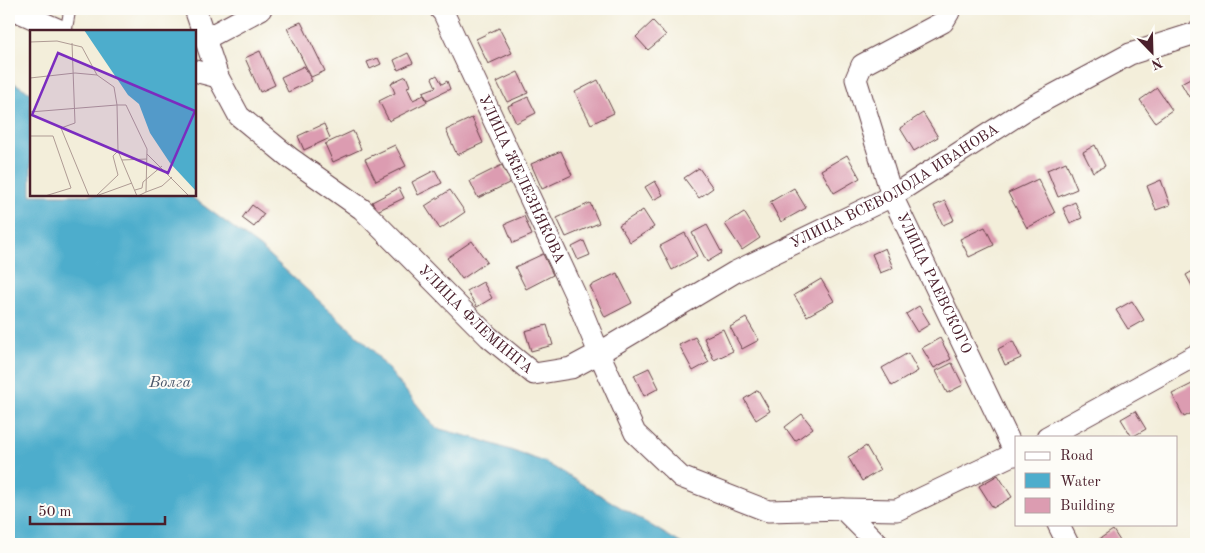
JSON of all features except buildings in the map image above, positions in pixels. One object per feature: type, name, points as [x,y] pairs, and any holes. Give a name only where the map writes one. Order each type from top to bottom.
[{"type":"street","points":[[12,9],[60,30]]},
{"type":"street","name":"УЛИЦА ФЛЕМИНГА","points":[[195,9],[218,77],[239,116],[290,158],[362,209],[489,337],[534,374],[571,368],[599,353]]},
{"type":"street","points":[[205,39],[260,9]]},
{"type":"street","name":"УЛИЦА РАЕВСКОГО","points":[[948,9],[949,12],[943,22],[862,65],[856,80],[892,196],[1015,452]]},
{"type":"street","name":"УЛИЦА ЖЕЛЕЗНЯКОВА","points":[[443,10],[574,292],[599,353]]},
{"type":"street","name":"УЛИЦА ВСЕВОЛОДА ИВАНОВА","points":[[599,353],[735,272],[892,196],[1032,106],[1130,54],[1196,33]]},
{"type":"street","points":[[196,71],[218,77]]},
{"type":"street","points":[[599,353],[635,433],[681,477],[768,511],[897,510],[1015,454]]},
{"type":"street","points":[[1049,436],[1196,355]]},
{"type":"street","points":[[843,509],[878,544]]},
{"type":"street","points":[[1059,526],[1068,544]]},
{"type":"lane","points":[[66,30],[70,9]]},
{"type":"water","name":"Волга","points":[[9,80],[30,92],[30,196],[190,196],[261,248],[371,348],[436,428],[478,439],[545,462],[682,544],[9,544]]}]
